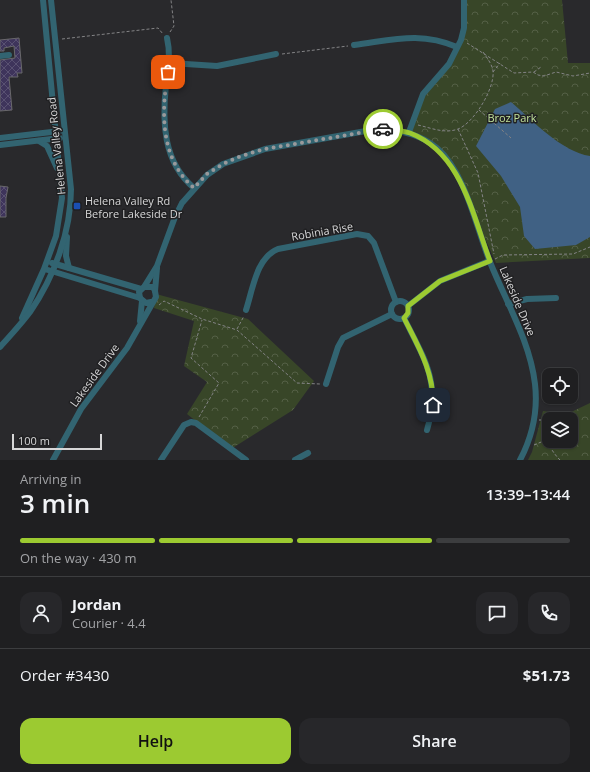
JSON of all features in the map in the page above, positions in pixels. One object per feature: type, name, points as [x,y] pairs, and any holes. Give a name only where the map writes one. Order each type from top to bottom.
[{"type":"street","name":"Helena Valley Road","points":[[18,325],[47,261],[56,236],[61,214],[62,198],[43,0]]},
{"type":"street","name":"Helena Valley Road","points":[[0,347],[32,308],[46,286],[68,226],[71,189],[51,0]]},
{"type":"street","points":[[409,132],[423,94],[449,64],[461,40],[464,28],[464,0]]},
{"type":"street","points":[[354,45],[413,37],[437,39],[458,46]]},
{"type":"street","points":[[167,38],[170,63],[164,108],[166,139],[170,152],[180,172],[184,179],[194,188]]},
{"type":"street","points":[[170,63],[218,66],[276,54]]},
{"type":"street","points":[[0,56],[9,55]]},
{"type":"street","name":"Lakeside Drive","points":[[140,323],[143,288],[157,266],[175,217],[182,203],[207,174],[223,164],[265,149],[366,130],[382,129],[409,132],[437,148],[457,175],[527,348],[535,385],[534,419],[526,448],[520,460]]},
{"type":"street","points":[[0,138],[56,131],[65,134]]},
{"type":"street","points":[[0,145],[39,141],[56,138],[65,134]]},
{"type":"street","points":[[39,141],[47,146],[60,175]]},
{"type":"street","points":[[68,226],[66,256],[69,268]]},
{"type":"street","name":"Robinia Rise","points":[[246,310],[262,261],[269,254],[278,249],[357,234],[368,236],[374,243],[396,302]]},
{"type":"street","points":[[408,306],[440,281],[492,260]]},
{"type":"street","points":[[47,261],[143,288],[152,287],[155,291]]},
{"type":"street","name":"Lakeside Drive","points":[[53,460],[81,409],[127,348],[151,302],[156,297],[157,266]]},
{"type":"street","points":[[44,268],[141,300],[146,303],[151,302]]},
{"type":"street","points":[[508,304],[527,299],[556,298]]},
{"type":"street","points":[[392,314],[392,307],[396,302],[403,302],[408,306]]},
{"type":"street","points":[[404,318],[408,313],[408,306]]},
{"type":"street","points":[[392,314],[397,318],[404,318]]},
{"type":"street","points":[[326,384],[338,346],[343,338],[392,314]]},
{"type":"street","points":[[404,318],[425,361],[431,379],[433,405],[426,430]]},
{"type":"street","points":[[161,460],[184,425],[191,422],[196,423],[246,460]]},
{"type":"street","points":[[295,460],[308,453]]},
{"type":"path","points":[[56,40],[158,28],[167,38],[174,26],[171,0]]},
{"type":"path","points":[[461,40],[482,51],[514,73],[533,72],[541,67]]},
{"type":"path","points":[[276,54],[354,45]]},
{"type":"path","points":[[482,51],[491,65],[493,72]]},
{"type":"path","points":[[412,123],[442,131],[458,129],[471,120],[478,110],[490,87],[493,72],[500,63]]},
{"type":"path","points":[[533,72],[544,76],[556,72],[573,76],[590,72]]},
{"type":"path","points":[[478,110],[511,138]]},
{"type":"path","points":[[458,129],[478,173],[492,260],[504,255],[573,254],[590,247]]},
{"type":"path","points":[[158,306],[164,301],[202,319],[237,330],[297,383],[326,384]]},
{"type":"path","points":[[237,330],[246,310]]},
{"type":"path","points":[[196,423],[219,383],[191,358],[202,319]]},
{"type":"path","points":[[534,419],[542,420]]},
{"type":"path","points":[[526,448],[542,442]]},
{"type":"path","points":[[550,448],[554,455],[560,460]]},
{"type":"green space","name":"Broz Park","points":[[467,0],[562,0],[568,63],[590,63],[590,258],[496,263],[464,191],[446,158],[409,132],[417,106],[449,64],[464,28]]},
{"type":"green space","points":[[156,294],[248,319],[314,381],[293,410],[231,449],[187,414],[207,382],[184,366],[194,321],[154,308]]},
{"type":"green space","points":[[590,403],[590,460],[528,460],[532,452],[542,415],[542,448],[578,448],[578,412],[571,412]]},
{"type":"water","points":[[511,102],[558,142],[579,153],[590,156],[590,237],[576,245],[535,249],[524,236],[520,207],[501,176],[476,146],[495,109]]},
{"type":"building","points":[[19,38],[22,73],[17,73],[18,77],[9,77],[12,110],[0,111],[0,60],[15,58],[14,46],[4,48],[4,51],[0,51],[0,40]]},
{"type":"building","points":[[0,186],[8,187],[6,198],[6,217],[0,217]]},
{"type":"way so far","points":[[168,72],[164,108],[166,139],[174,163],[184,179],[194,188],[207,174],[223,164],[241,156],[265,149],[366,130],[383,129]]},
{"type":"place","name":"Helena Valley Rd Before Lakeside Dr","points":[[77,206]]},
{"type":"route","points":[[383,129],[409,132],[437,148],[446,158],[457,175],[464,191],[490,261],[440,281],[408,306],[408,313],[404,318],[428,369],[433,395],[433,405]]}]
